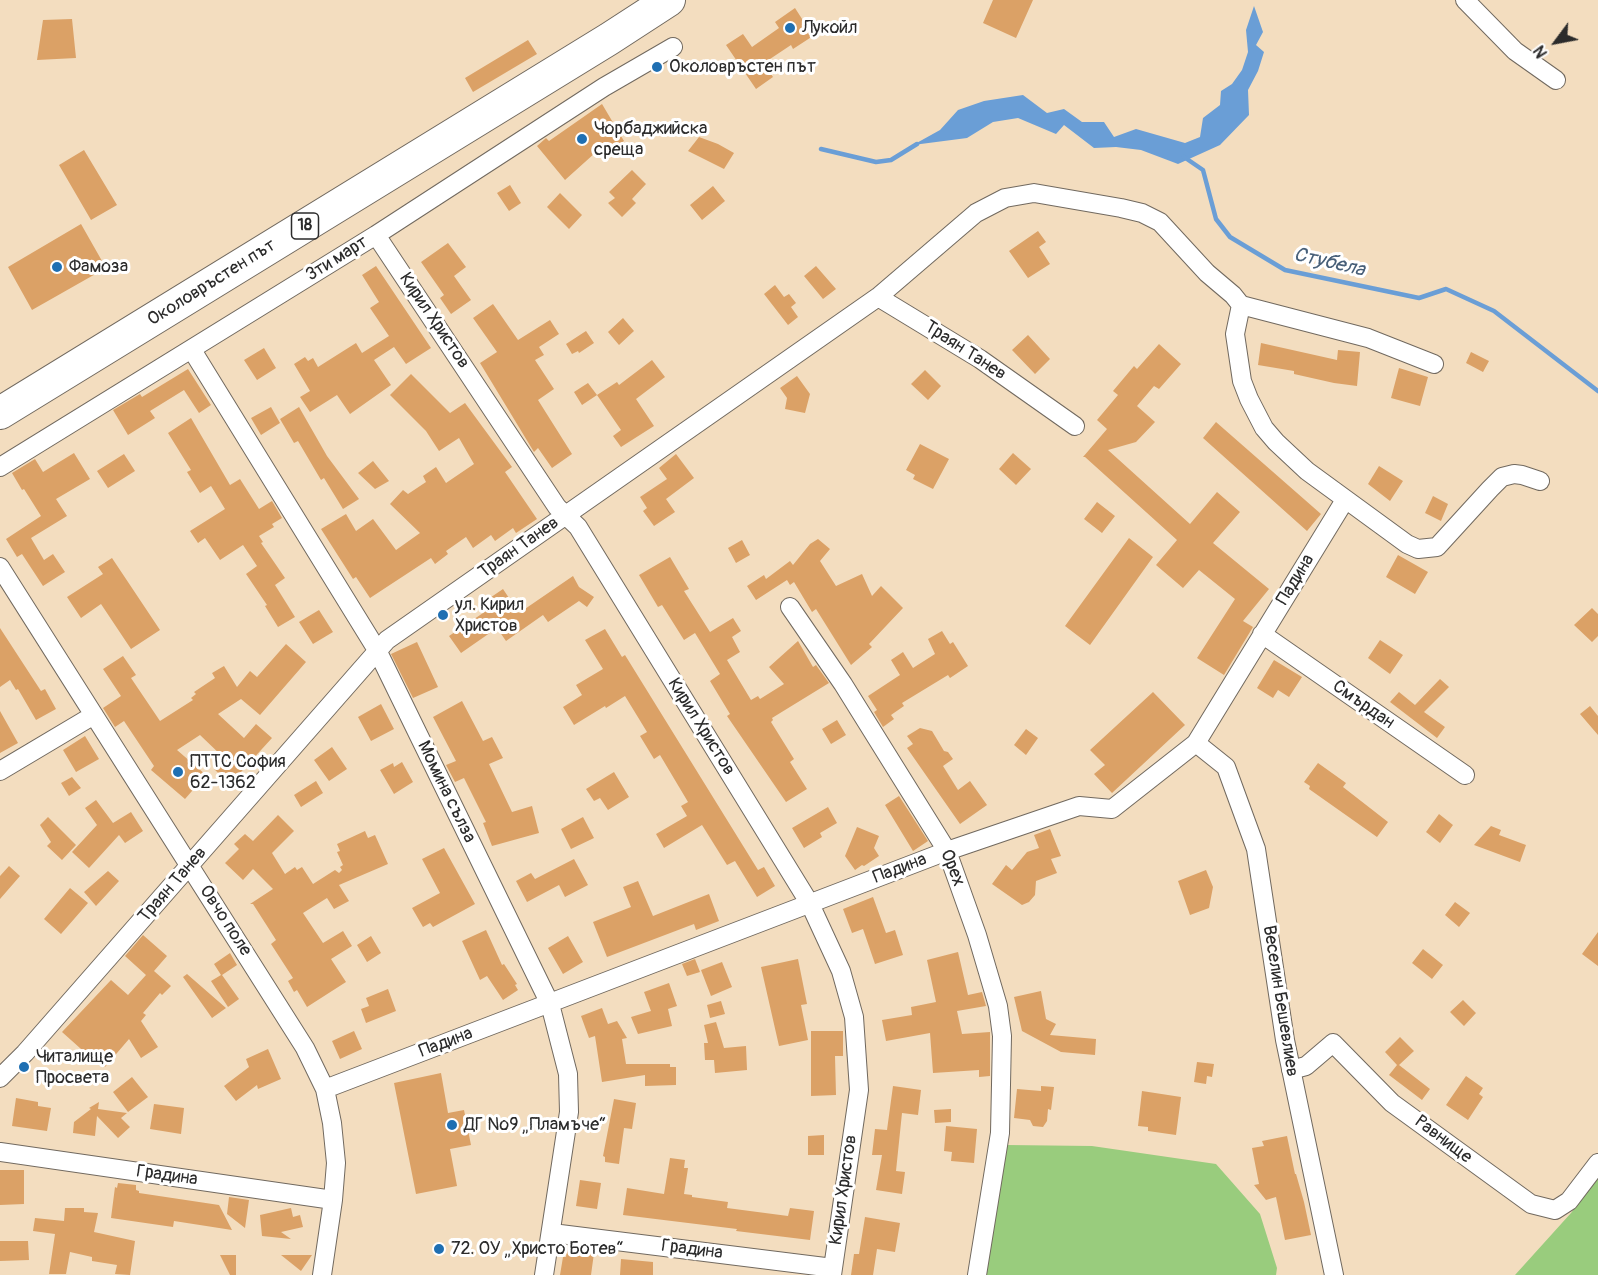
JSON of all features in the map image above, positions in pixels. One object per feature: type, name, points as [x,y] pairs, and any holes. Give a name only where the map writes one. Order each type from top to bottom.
[{"type":"highway","name":"Околовръстен път","points":[[0,413],[590,51],[669,0]]},
{"type":"street","points":[[1465,0],[1515,51],[1556,80]]},
{"type":"street","name":"3ти март","points":[[0,467],[376,235],[604,87],[673,48]]},
{"type":"street","points":[[878,297],[976,213],[1005,198],[1034,193],[1142,213],[1160,222],[1207,273],[1241,305],[1368,338],[1434,364]]},
{"type":"street","name":"Кирил Христов","points":[[376,235],[557,507],[578,526],[810,904],[841,971],[854,1017],[858,1090],[832,1272]]},
{"type":"street","name":"Траян Танев","points":[[0,1078],[25,1053],[387,640],[878,297],[980,359],[1075,426]]},
{"type":"street","points":[[1241,305],[1235,334],[1242,381],[1255,413],[1276,442],[1307,471],[1407,544],[1418,549],[1437,547],[1502,477],[1514,474],[1540,481]]},
{"type":"street","name":"Момина сълза","points":[[192,350],[377,650],[550,1004],[568,1074],[569,1112],[544,1275]]},
{"type":"street","name":"Падина","points":[[325,1089],[947,851],[1079,806],[1112,810],[1196,743],[1345,500]]},
{"type":"street","name":"Овчо поле","points":[[0,567],[305,1048],[325,1089],[332,1123],[336,1162],[322,1275]]},
{"type":"street","name":"Орех","points":[[790,607],[843,684],[947,851],[977,935],[998,1006],[1002,1036],[1000,1133],[977,1275]]},
{"type":"street","name":"Смърдан","points":[[1262,634],[1465,775]]},
{"type":"street","points":[[0,771],[94,715]]},
{"type":"street","name":"Веселин Бешевлиев","points":[[1196,743],[1226,767],[1256,849],[1291,1070],[1334,1275]]},
{"type":"street","name":"Равнище","points":[[1291,1070],[1306,1066],[1333,1043],[1392,1103],[1531,1204],[1555,1210],[1569,1201],[1598,1163]]},
{"type":"street","name":"Градина","points":[[0,1152],[333,1200]]},
{"type":"street","name":"Градина","points":[[552,1233],[832,1272]]},
{"type":"green space","points":[[1007,1145],[1092,1146],[1216,1164],[1260,1214],[1277,1268],[1276,1275],[985,1275]]},
{"type":"green space","points":[[1598,1178],[1598,1275],[1515,1275],[1571,1213]]},
{"type":"water","points":[[1254,6],[1263,32],[1256,45],[1264,52],[1258,71],[1248,90],[1249,115],[1220,145],[1178,164],[1141,150],[1116,147],[1094,148],[1064,125],[1056,134],[1018,118],[993,122],[967,138],[913,145],[940,130],[958,110],[984,101],[1023,95],[1047,113],[1064,109],[1082,122],[1104,122],[1114,137],[1136,129],[1185,143],[1200,137],[1203,118],[1220,105],[1221,91],[1232,84],[1242,70],[1248,52],[1246,30]]},
{"type":"building","points":[[993,0],[1033,0],[1016,38],[983,23]]},
{"type":"building","points":[[795,8],[813,36],[793,49],[791,45],[764,63],[773,77],[756,89],[726,45],[743,34],[752,47],[779,28],[775,22]]},
{"type":"building","points":[[72,19],[76,58],[37,60],[43,20]]},
{"type":"building","points":[[528,40],[537,54],[473,92],[465,78]]},
{"type":"building","points":[[602,104],[624,141],[610,150],[605,144],[565,180],[537,146],[546,138],[549,141]]},
{"type":"building","points":[[699,137],[734,153],[724,169],[688,151]]},
{"type":"building","points":[[84,150],[117,205],[91,220],[59,165]]},
{"type":"building","points":[[632,170],[646,184],[632,199],[636,203],[622,217],[608,203],[615,198],[609,192]]},
{"type":"building","points":[[510,185],[521,203],[509,211],[497,193]]},
{"type":"building","points":[[713,186],[725,201],[702,220],[690,205]]},
{"type":"building","points":[[560,193],[582,215],[569,229],[547,207]]},
{"type":"building","name":"Фамоза","points":[[81,224],[106,268],[32,310],[8,267]]},
{"type":"building","points":[[1038,231],[1046,242],[1039,247],[1050,264],[1028,278],[1009,251]]},
{"type":"building","points":[[448,243],[466,267],[454,276],[471,300],[451,314],[440,298],[444,295],[421,262]]},
{"type":"building","points":[[376,266],[431,348],[406,364],[394,347],[374,360],[391,385],[350,414],[337,395],[310,412],[300,397],[310,391],[294,364],[305,357],[308,361],[313,358],[318,367],[356,343],[362,353],[389,336],[370,308],[379,302],[362,275]]},
{"type":"building","points":[[816,266],[836,289],[823,299],[804,276]]},
{"type":"building","points":[[775,285],[784,297],[789,294],[796,303],[791,307],[798,317],[788,325],[764,294]]},
{"type":"building","points":[[493,304],[518,340],[550,320],[559,334],[539,347],[544,355],[535,360],[554,389],[538,400],[572,454],[552,468],[538,448],[534,452],[480,363],[497,352],[473,318]]},
{"type":"building","points":[[623,318],[634,331],[619,345],[608,332]]},
{"type":"building","points":[[586,331],[594,343],[579,353],[578,351],[572,354],[566,344]]},
{"type":"building","points":[[1028,335],[1050,359],[1035,374],[1012,350]]},
{"type":"building","points":[[1261,343],[1337,360],[1338,350],[1360,352],[1357,386],[1334,383],[1294,374],[1294,371],[1258,365]]},
{"type":"building","points":[[1159,344],[1181,364],[1159,389],[1154,386],[1137,406],[1155,422],[1136,442],[1108,450],[1190,524],[1217,492],[1240,512],[1213,543],[1269,589],[1243,621],[1253,627],[1224,675],[1197,658],[1235,599],[1199,570],[1183,588],[1156,565],[1177,540],[1083,457],[1107,429],[1097,420],[1118,395],[1113,391],[1134,366],[1137,369]]},
{"type":"building","points":[[264,348],[276,368],[257,380],[244,360]]},
{"type":"building","points":[[1471,352],[1489,361],[1483,372],[1466,363]]},
{"type":"building","points":[[652,360],[665,377],[636,399],[654,426],[621,447],[613,436],[621,430],[597,395],[617,382],[619,385]]},
{"type":"building","points":[[1399,368],[1428,377],[1420,406],[1391,398]]},
{"type":"building","points":[[188,369],[211,405],[199,413],[184,390],[150,411],[155,418],[128,435],[113,410],[140,394],[142,397]]},
{"type":"building","points":[[925,370],[941,386],[928,400],[911,384]]},
{"type":"building","points":[[411,374],[450,413],[465,403],[512,467],[505,472],[537,519],[516,533],[513,528],[495,541],[491,535],[473,548],[466,537],[446,551],[448,554],[435,564],[431,558],[370,598],[356,577],[353,579],[321,529],[346,514],[356,531],[373,519],[396,550],[420,533],[390,504],[403,490],[408,494],[426,482],[423,476],[436,467],[446,483],[474,464],[459,438],[439,451],[426,431],[390,395]]},
{"type":"building","points":[[797,376],[810,394],[805,413],[785,409],[787,398],[780,388]]},
{"type":"building","points":[[588,383],[597,395],[582,405],[574,392]]},
{"type":"building","points":[[271,407],[280,423],[261,435],[251,418]]},
{"type":"building","points":[[299,407],[327,456],[359,499],[343,509],[324,478],[321,480],[298,441],[294,443],[280,419]]},
{"type":"building","points":[[191,418],[230,485],[240,479],[259,509],[272,501],[282,518],[272,524],[274,527],[259,536],[263,542],[261,543],[285,578],[275,585],[295,617],[278,627],[265,606],[267,605],[246,574],[257,566],[243,545],[220,560],[205,538],[198,543],[190,531],[225,509],[211,486],[200,493],[187,472],[191,470],[168,433]]},
{"type":"building","points":[[1216,422],[1321,514],[1307,531],[1203,438]]},
{"type":"building","points":[[920,444],[949,459],[933,489],[913,479],[915,475],[906,470]]},
{"type":"building","points":[[74,453],[90,479],[56,499],[67,516],[31,538],[44,560],[53,554],[65,572],[43,586],[22,554],[17,557],[6,539],[41,516],[12,473],[35,459],[43,472]]},
{"type":"building","points":[[1013,453],[1031,469],[1016,485],[999,469]]},
{"type":"building","points":[[124,454],[135,471],[108,488],[97,471]]},
{"type":"building","points":[[676,454],[694,478],[666,499],[675,512],[654,526],[643,511],[647,508],[640,497],[667,479],[659,468]]},
{"type":"building","points":[[373,461],[389,481],[375,489],[358,473]]},
{"type":"building","points":[[1379,466],[1403,481],[1390,501],[1368,484]]},
{"type":"building","points":[[1433,496],[1448,504],[1441,521],[1425,513]]},
{"type":"building","points":[[1097,502],[1115,516],[1102,533],[1084,519]]},
{"type":"building","points":[[1129,538],[1153,557],[1090,645],[1065,626]]},
{"type":"building","points":[[818,539],[830,549],[820,561],[836,586],[862,574],[872,596],[881,586],[903,608],[869,644],[872,647],[851,665],[816,609],[812,612],[794,582],[790,585],[787,580],[756,600],[747,586],[764,575],[766,579],[790,561],[793,565],[810,544]]},
{"type":"building","points":[[742,540],[750,555],[736,563],[728,548]]},
{"type":"building","points":[[1398,555],[1428,572],[1415,594],[1386,577]]},
{"type":"building","points":[[670,557],[689,589],[684,591],[710,632],[733,618],[741,631],[732,637],[740,652],[727,660],[751,700],[758,696],[760,699],[784,684],[769,667],[798,641],[813,667],[816,665],[829,683],[772,718],[771,722],[794,759],[790,762],[807,789],[786,802],[727,716],[730,714],[710,681],[720,674],[695,633],[684,640],[662,605],[658,607],[639,575]]},
{"type":"building","points":[[112,558],[160,630],[131,649],[101,604],[81,618],[67,597],[103,574],[98,567]]},
{"type":"building","points":[[573,576],[579,587],[594,597],[587,607],[579,601],[548,622],[543,615],[506,641],[497,628],[461,653],[449,636],[486,611],[481,604],[503,589],[519,613]]},
{"type":"building","points":[[1592,608],[1598,614],[1598,636],[1592,642],[1574,625]]},
{"type":"building","points":[[319,610],[333,632],[313,644],[299,622]]},
{"type":"building","points":[[0,628],[41,691],[45,689],[56,709],[36,720],[18,689],[16,690],[10,680],[0,687]]},
{"type":"building","points":[[605,629],[622,657],[625,655],[758,870],[764,867],[775,886],[757,897],[735,861],[727,865],[702,825],[664,848],[656,834],[687,816],[681,806],[688,802],[660,755],[654,759],[640,736],[647,732],[625,696],[574,725],[563,707],[582,695],[576,685],[603,669],[585,640]]},
{"type":"building","points":[[942,631],[950,644],[953,642],[968,666],[950,678],[948,675],[902,703],[904,706],[891,715],[894,719],[883,727],[874,712],[877,710],[868,696],[900,675],[891,660],[903,652],[913,668],[935,654],[928,639]]},
{"type":"building","points":[[1380,640],[1403,655],[1390,674],[1368,658]]},
{"type":"building","points":[[417,642],[438,687],[413,698],[391,654]]},
{"type":"building","points":[[286,644],[306,662],[260,715],[241,699],[218,714],[244,738],[256,724],[272,738],[230,784],[214,769],[224,758],[200,735],[177,750],[206,775],[185,799],[151,770],[154,766],[124,721],[115,727],[103,708],[121,696],[103,669],[123,656],[136,675],[131,678],[160,721],[193,700],[191,698],[196,694],[194,692],[215,678],[212,673],[224,666],[237,687],[250,671],[257,677]]},
{"type":"building","points":[[1274,660],[1302,677],[1289,697],[1278,690],[1273,698],[1257,688]]},
{"type":"building","points":[[1440,679],[1449,687],[1424,712],[1445,727],[1437,738],[1390,702],[1399,692],[1415,705]]},
{"type":"building","points":[[1153,692],[1185,725],[1112,793],[1094,774],[1105,765],[1090,750]]},
{"type":"building","points":[[462,701],[483,741],[492,737],[503,758],[489,764],[512,812],[532,806],[539,833],[492,846],[483,823],[486,822],[464,778],[455,782],[446,765],[456,761],[433,717]]},
{"type":"building","points":[[381,704],[394,729],[371,741],[358,717]]},
{"type":"building","points":[[1590,706],[1598,716],[1598,735],[1580,714]]},
{"type":"building","points":[[0,711],[18,743],[0,753]]},
{"type":"building","points":[[837,720],[846,735],[831,744],[822,729]]},
{"type":"building","points":[[920,728],[932,731],[944,751],[948,752],[953,759],[943,766],[958,790],[970,781],[987,805],[960,824],[907,748],[913,744],[907,736]]},
{"type":"building","points":[[1026,729],[1038,738],[1026,755],[1014,745]]},
{"type":"building","points":[[85,736],[99,759],[76,772],[63,750]]},
{"type":"building","points":[[332,747],[347,769],[329,781],[314,760]]},
{"type":"building","points":[[402,762],[413,782],[394,794],[380,770],[393,763],[394,767]]},
{"type":"building","points":[[1318,763],[1346,783],[1343,787],[1388,822],[1377,837],[1309,789],[1310,786],[1304,782]]},
{"type":"building","points":[[614,772],[629,797],[608,810],[600,798],[594,801],[586,789]]},
{"type":"building","points":[[72,777],[81,788],[69,796],[61,783]]},
{"type":"building","points":[[316,781],[323,793],[301,807],[294,795]]},
{"type":"building","points":[[899,796],[928,841],[913,851],[885,805]]},
{"type":"building","points":[[96,800],[113,823],[131,812],[143,831],[125,843],[119,835],[89,868],[72,852],[97,825],[85,808]]},
{"type":"building","points":[[828,807],[837,823],[820,833],[822,837],[804,848],[792,828]]},
{"type":"building","points":[[1439,814],[1453,825],[1440,843],[1426,832]]},
{"type":"building","points":[[278,815],[294,831],[272,853],[285,874],[295,867],[297,870],[302,867],[313,884],[335,870],[339,873],[343,865],[337,852],[340,851],[337,844],[365,831],[368,838],[375,835],[388,864],[339,885],[349,901],[334,909],[327,898],[303,913],[323,943],[343,931],[352,946],[331,959],[346,982],[307,1007],[297,990],[294,992],[288,981],[293,978],[271,944],[276,940],[253,904],[250,904],[273,889],[253,869],[243,880],[225,863],[239,849],[234,844],[245,834],[253,841]]},
{"type":"building","points":[[48,817],[76,845],[62,860],[47,846],[51,842],[40,825]]},
{"type":"building","points":[[583,817],[594,838],[571,849],[561,829]]},
{"type":"building","points":[[1491,826],[1501,830],[1499,835],[1526,845],[1520,862],[1474,845]]},
{"type":"building","points":[[857,827],[879,836],[874,848],[879,856],[855,870],[845,856]]},
{"type":"building","points":[[1050,829],[1061,856],[1051,859],[1057,873],[1036,881],[1035,895],[1029,902],[1022,905],[992,884],[1006,865],[1012,870],[1027,852],[1039,848],[1034,835]]},
{"type":"building","points":[[444,848],[475,904],[433,927],[430,923],[423,927],[412,908],[440,893],[422,859]]},
{"type":"building","points":[[574,859],[588,885],[565,897],[559,885],[527,902],[516,881],[531,873],[535,879]]},
{"type":"building","points":[[9,866],[20,876],[0,899],[0,876]]},
{"type":"building","points":[[1206,870],[1213,887],[1209,908],[1190,915],[1178,881]]},
{"type":"building","points":[[108,871],[119,881],[96,906],[84,892]]},
{"type":"building","points":[[638,881],[653,916],[709,894],[719,921],[696,930],[694,924],[607,957],[593,922],[631,907],[623,887]]},
{"type":"building","points":[[70,888],[88,903],[61,934],[44,919]]},
{"type":"building","points":[[873,897],[886,933],[895,930],[903,955],[875,964],[863,929],[852,933],[843,909]]},
{"type":"building","points":[[1455,902],[1470,913],[1459,927],[1445,915]]},
{"type":"building","points":[[486,930],[502,965],[504,964],[517,984],[515,985],[518,990],[503,1000],[487,976],[480,980],[462,941]]},
{"type":"building","points":[[1598,932],[1598,966],[1582,954]]},
{"type":"building","points":[[143,935],[167,956],[154,971],[171,986],[162,995],[160,993],[143,1013],[146,1015],[141,1021],[158,1047],[141,1058],[129,1039],[105,1067],[62,1032],[111,980],[128,995],[146,975],[125,956]]},
{"type":"building","points":[[371,936],[381,953],[367,962],[357,945]]},
{"type":"building","points":[[568,936],[583,962],[563,974],[548,948]]},
{"type":"building","points":[[1423,949],[1443,965],[1432,979],[1412,963]]},
{"type":"building","points":[[958,952],[968,995],[982,992],[986,1006],[957,1011],[962,1034],[990,1032],[990,1076],[979,1077],[979,1070],[933,1073],[930,1033],[886,1041],[882,1020],[912,1015],[911,1007],[936,1002],[927,960]]},
{"type":"building","points":[[230,953],[237,965],[222,975],[239,999],[228,1007],[211,981],[221,975],[214,964]]},
{"type":"building","points":[[695,959],[700,972],[687,976],[682,964]]},
{"type":"building","points":[[798,959],[807,1004],[801,1005],[808,1040],[779,1046],[761,967]]},
{"type":"building","points":[[722,962],[732,987],[711,996],[701,970]]},
{"type":"building","points":[[187,974],[226,1008],[212,1018],[183,977]]},
{"type":"building","points":[[669,983],[677,1006],[668,1009],[672,1026],[638,1034],[631,1017],[651,1011],[644,992]]},
{"type":"building","points":[[388,989],[396,1011],[366,1023],[361,1009],[369,1006],[366,998]]},
{"type":"building","points":[[1041,991],[1046,1019],[1056,1024],[1050,1035],[1096,1039],[1095,1055],[1061,1052],[1022,1031],[1014,997]]},
{"type":"building","points":[[1463,1000],[1476,1013],[1464,1026],[1450,1012]]},
{"type":"building","points":[[721,1001],[725,1014],[710,1018],[707,1005]]},
{"type":"building","points":[[602,1008],[608,1024],[617,1021],[627,1038],[622,1039],[626,1064],[670,1064],[670,1067],[676,1067],[676,1085],[645,1086],[645,1075],[602,1082],[595,1036],[589,1038],[581,1016]]},
{"type":"building","points":[[716,1022],[724,1048],[746,1046],[747,1070],[715,1073],[714,1060],[705,1060],[704,1043],[708,1043],[704,1025]]},
{"type":"building","points":[[354,1031],[362,1049],[340,1059],[332,1041]]},
{"type":"building","points":[[811,1031],[843,1031],[843,1056],[835,1056],[836,1095],[811,1096]]},
{"type":"building","points":[[1400,1037],[1414,1051],[1399,1065],[1430,1089],[1422,1100],[1389,1075],[1397,1065],[1385,1052]]},
{"type":"building","points":[[268,1049],[281,1079],[258,1089],[257,1085],[236,1101],[224,1086],[249,1067],[246,1059]]},
{"type":"building","points":[[1197,1062],[1214,1064],[1212,1077],[1207,1076],[1206,1084],[1194,1082]]},
{"type":"building","points":[[441,1073],[448,1113],[464,1110],[471,1145],[450,1149],[457,1186],[416,1194],[394,1083]]},
{"type":"building","points":[[1466,1076],[1483,1088],[1479,1094],[1483,1097],[1468,1120],[1446,1105]]},
{"type":"building","points":[[132,1077],[148,1097],[128,1112],[113,1092]]},
{"type":"building","points":[[893,1086],[921,1090],[918,1115],[902,1113],[896,1171],[905,1172],[902,1194],[876,1190],[882,1155],[872,1155],[875,1129],[887,1130]]},
{"type":"building","points":[[1041,1086],[1054,1087],[1051,1110],[1048,1109],[1047,1121],[1043,1127],[1033,1126],[1030,1120],[1014,1118],[1017,1089],[1041,1091]]},
{"type":"building","points":[[1142,1091],[1181,1097],[1176,1135],[1148,1131],[1148,1127],[1138,1126]]},
{"type":"building","points":[[16,1098],[38,1102],[38,1106],[51,1108],[47,1131],[12,1126]]},
{"type":"building","points":[[614,1099],[636,1103],[632,1129],[624,1128],[619,1164],[605,1162],[603,1156]]},
{"type":"building","points":[[99,1102],[98,1109],[127,1113],[121,1118],[130,1127],[118,1138],[97,1116],[95,1136],[73,1133],[74,1122]]},
{"type":"building","points":[[154,1104],[184,1108],[181,1134],[150,1129]]},
{"type":"building","points":[[951,1109],[951,1122],[935,1123],[934,1110]]},
{"type":"building","points":[[946,1126],[977,1129],[974,1163],[951,1161],[952,1152],[944,1151]]},
{"type":"building","points":[[824,1135],[824,1155],[808,1155],[808,1136]]},
{"type":"building","points":[[1287,1136],[1311,1235],[1285,1240],[1276,1197],[1266,1200],[1254,1185],[1259,1184],[1252,1148],[1264,1146],[1262,1141]]},
{"type":"building","points":[[670,1158],[685,1160],[684,1168],[688,1168],[684,1194],[692,1195],[692,1197],[728,1202],[727,1208],[788,1216],[790,1208],[814,1211],[810,1240],[623,1215],[627,1188],[664,1194]]},
{"type":"building","points":[[0,1170],[24,1170],[24,1204],[0,1205]]},
{"type":"building","points":[[580,1180],[601,1183],[597,1209],[576,1206]]},
{"type":"building","points":[[118,1183],[136,1185],[139,1193],[219,1205],[232,1230],[174,1221],[173,1227],[111,1218],[115,1187],[117,1188]]},
{"type":"building","points":[[229,1197],[249,1200],[245,1228],[227,1214]]},
{"type":"building","points":[[65,1208],[84,1208],[84,1212],[98,1213],[94,1232],[135,1241],[130,1275],[115,1274],[117,1265],[92,1261],[92,1257],[70,1252],[66,1274],[49,1274],[55,1234],[33,1231],[35,1218],[64,1221]]},
{"type":"building","points":[[291,1208],[293,1217],[300,1215],[303,1227],[281,1232],[291,1239],[262,1236],[260,1215]]},
{"type":"building","points":[[865,1217],[900,1223],[895,1252],[877,1249],[873,1275],[851,1275],[854,1254],[859,1254]]},
{"type":"building","points":[[0,1241],[28,1241],[29,1260],[0,1261]]},
{"type":"building","points":[[567,1248],[594,1253],[591,1275],[560,1275]]},
{"type":"building","points":[[220,1255],[236,1255],[236,1275],[230,1275]]},
{"type":"building","points":[[281,1255],[312,1255],[301,1271]]},
{"type":"building","points":[[621,1259],[653,1262],[653,1275],[620,1275]]},
{"type":"waterway","name":"Стубела","points":[[821,149],[876,162],[891,160],[917,144]]},
{"type":"waterway","name":"Стубела","points":[[1184,157],[1203,170],[1216,219],[1230,237],[1285,270],[1419,298],[1446,289],[1494,311],[1598,391]]},
{"type":"place","name":"Лукойл","points":[[790,28]]},
{"type":"place","name":"Околовръстен път","points":[[657,67]]},
{"type":"place","name":"Чорбаджийска среща","points":[[582,139]]},
{"type":"place","name":"Фамоза","points":[[57,267]]},
{"type":"place","name":"ул. Кирил Христов","points":[[443,615]]},
{"type":"place","name":"ПТТС София 62-1362","points":[[178,772]]},
{"type":"place","name":"Читалище Просвета","points":[[24,1067]]},
{"type":"place","name":"ДГ №9 „Пламъче“","points":[[452,1125]]},
{"type":"place","name":"72. ОУ „Христо Ботев“","points":[[439,1249]]}]
